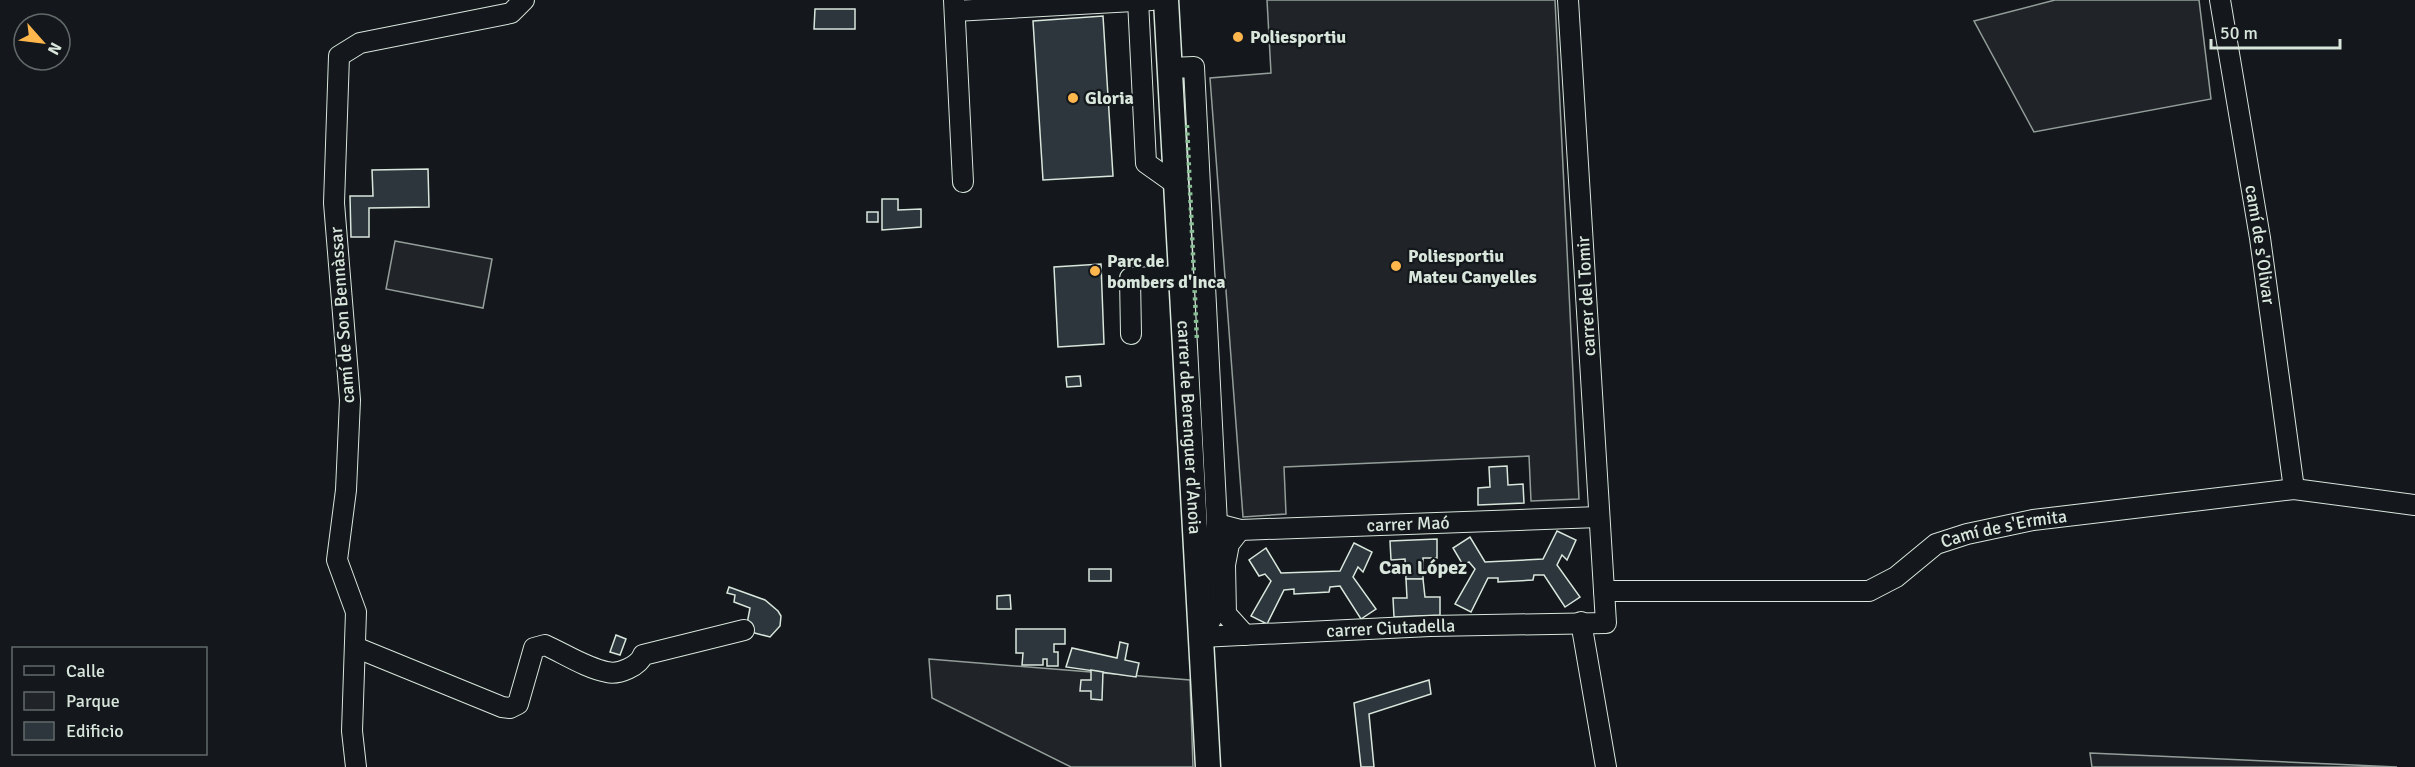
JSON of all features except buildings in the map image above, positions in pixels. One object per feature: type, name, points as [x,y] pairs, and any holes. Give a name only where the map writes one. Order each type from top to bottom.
[{"type":"main road","name":"carrer de Berenguer d'Anoia","points":[[1166,0],[1208,767]]},
{"type":"street","name":"camí de Son Bennàssar","points":[[356,767],[352,731],[356,612],[338,560],[346,490],[350,400],[334,203],[339,56],[360,43],[511,13],[524,0]]},
{"type":"street","points":[[963,182],[954,5],[1143,0],[1146,163],[1177,185]]},
{"type":"street","name":"carrer del Tomir","points":[[1568,0],[1604,591]]},
{"type":"street","name":"camí de s'Olivar","points":[[2220,0],[2260,238],[2294,489]]},
{"type":"street","points":[[1170,68],[1194,67],[1217,524],[1212,564],[1214,614],[1201,637]]},
{"type":"street","points":[[1131,334],[1130,278],[1182,276]]},
{"type":"street","name":"Camí de s'Ermita","points":[[1604,591],[1869,591],[1896,577],[1936,544],[1967,534],[2033,520],[2294,489],[2415,506]]},
{"type":"street","name":"carrer Maó","points":[[1217,524],[1240,530],[1599,517]]},
{"type":"street","points":[[1240,530],[1229,544],[1224,565],[1226,614],[1245,635]]},
{"type":"street","name":"carrer Ciutadella","points":[[1201,637],[1581,622],[1606,623],[1604,591]]},
{"type":"street","points":[[1581,622],[1606,767]]},
{"type":"street","points":[[355,647],[502,707],[510,708],[518,704],[534,648],[538,645],[545,645],[609,673],[634,666],[641,661],[643,655],[744,630]]},
{"type":"green space","name":"Poliesportiu Mateu Canyelles","points":[[1267,0],[1555,0],[1579,499],[1531,501],[1529,456],[1284,467],[1286,514],[1243,517],[1210,78],[1271,73]]},
{"type":"green space","points":[[2055,0],[2199,0],[2211,99],[2034,132],[1974,21]]},
{"type":"green space","points":[[395,241],[492,259],[483,308],[386,289]]},
{"type":"green space","points":[[929,659],[1190,680],[1193,767],[1071,767],[932,698]]},
{"type":"green space","points":[[2090,753],[2397,767],[2092,767]]},
{"type":"hedge","points":[[1187,125],[1197,341]]},
{"type":"place","name":"Poliesportiu","points":[[1238,37]]},
{"type":"place","name":"Gloria","points":[[1073,98]]},
{"type":"place","name":"Poliesportiu Mateu Canyelles","points":[[1396,266]]},
{"type":"place","name":"Parc de bombers d'Inca","points":[[1095,271]]},
{"type":"district","name":"Can López","points":[[1423,567]]}]
